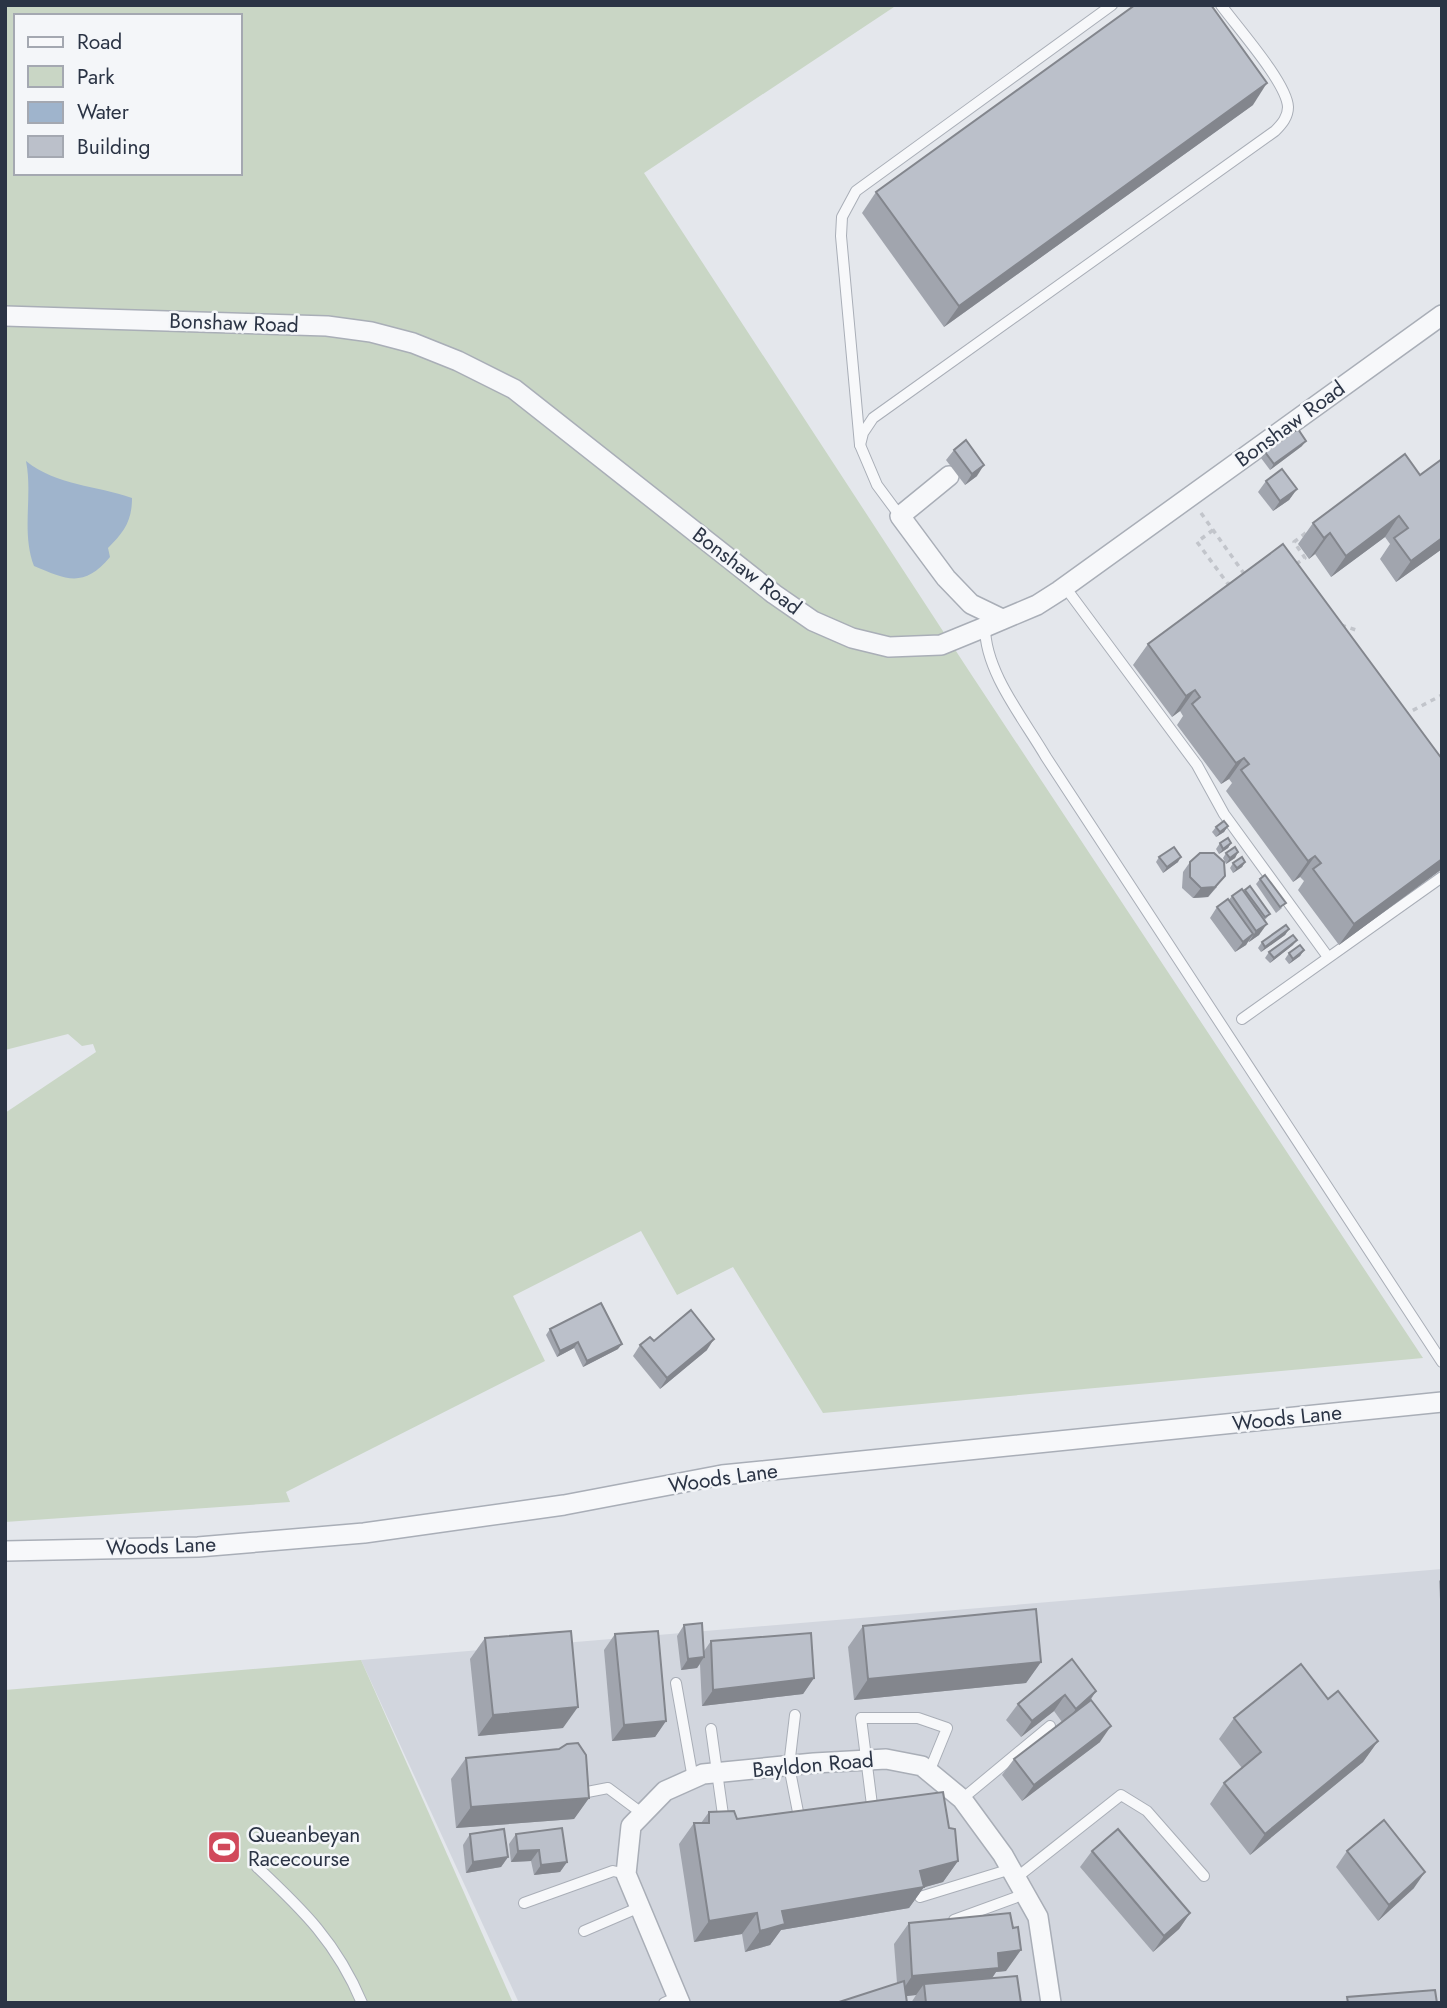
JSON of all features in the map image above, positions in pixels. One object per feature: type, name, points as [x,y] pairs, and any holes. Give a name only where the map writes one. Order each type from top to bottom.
[{"type":"street","name":"Bonshaw Road","points":[[5,316],[327,326],[371,332],[413,343],[458,361],[514,389],[774,594],[813,621],[852,638],[889,648],[941,645],[1037,605],[1442,315]]},
{"type":"street","points":[[949,476],[900,516],[954,587],[994,623]]},
{"type":"street","name":"Woods Lane","points":[[5,1550],[198,1547],[364,1532],[564,1504],[722,1475],[1442,1402]]},
{"type":"street","name":"Bayldon Road","points":[[674,2001],[626,1874],[631,1826],[665,1791],[703,1774],[886,1759],[922,1766],[962,1800],[1017,1880],[1038,1917],[1051,2003]]},
{"type":"lane","points":[[900,516],[877,485],[860,445],[841,236],[842,217],[856,191],[1112,5]]},
{"type":"lane","points":[[860,445],[863,433],[873,418],[1284,122],[1288,106],[1281,86],[1220,5]]},
{"type":"lane","points":[[1065,587],[1197,765],[1224,814],[1328,957]]},
{"type":"lane","points":[[994,623],[985,645],[997,675],[1046,757],[1442,1362]]},
{"type":"lane","points":[[1242,1019],[1442,877]]},
{"type":"lane","points":[[676,1683],[693,1779]]},
{"type":"lane","points":[[795,1715],[789,1766],[798,1812]]},
{"type":"lane","points":[[872,1805],[861,1718],[918,1718],[947,1728],[929,1772]]},
{"type":"lane","points":[[962,1800],[1050,1726]]},
{"type":"lane","points":[[711,1729],[725,1826]]},
{"type":"lane","points":[[582,1793],[608,1788],[643,1814]]},
{"type":"lane","points":[[954,1920],[1017,1880],[1121,1795],[1147,1811],[1204,1876]]},
{"type":"lane","points":[[257,1867],[303,1909],[335,1949],[362,2003]]},
{"type":"lane","points":[[524,1903],[613,1871],[626,1874]]},
{"type":"lane","points":[[920,1896],[1017,1880]]},
{"type":"lane","points":[[584,1931],[640,1907]]},
{"type":"path","points":[[1188,498],[1248,580]]},
{"type":"path","points":[[1213,530],[1198,542],[1228,584],[1244,574]]},
{"type":"path","points":[[1288,569],[1305,558],[1294,542],[1307,532]]},
{"type":"path","points":[[1335,622],[1356,630]]},
{"type":"path","points":[[1393,721],[1442,695]]},
{"type":"shaded area","points":[[1442,1569],[1442,2003],[519,2003],[361,1660]]},
{"type":"green space","points":[[5,5],[897,5],[644,173],[1423,1358],[823,1413],[733,1267],[677,1295],[641,1231],[513,1296],[545,1361],[286,1492],[290,1502],[5,1522],[5,1113],[96,1052],[93,1044],[82,1046],[68,1034],[5,1050]]},
{"type":"green space","name":"Queanbeyan Racecourse","points":[[361,1660],[513,2003],[5,2003],[5,1690]]},
{"type":"water","points":[[26,461],[51,476],[132,498],[126,526],[108,548],[110,557],[92,573],[83,577],[66,577],[34,566],[28,540]]},
{"type":"building","points":[[1135,5],[1211,5],[1267,83],[959,306],[876,192]]},
{"type":"building","points":[[1298,429],[1306,441],[1274,464],[1265,452]]},
{"type":"building","points":[[966,440],[984,465],[972,474],[954,450]]},
{"type":"building","points":[[1405,454],[1420,475],[1442,459],[1442,538],[1411,561],[1394,538],[1408,528],[1399,516],[1346,556],[1330,533],[1324,538],[1313,523]]},
{"type":"building","points":[[1282,469],[1297,489],[1280,501],[1266,481]]},
{"type":"building","points":[[1283,544],[1442,759],[1442,859],[1354,924],[1313,869],[1321,863],[1315,856],[1308,861],[1241,770],[1249,764],[1244,758],[1236,763],[1192,704],[1200,697],[1195,690],[1186,696],[1148,644]]},
{"type":"building","points":[[1224,821],[1228,826],[1220,832],[1216,827]]},
{"type":"building","points":[[1228,838],[1231,843],[1223,849],[1220,843]]},
{"type":"building","points":[[1174,847],[1181,857],[1167,867],[1159,857]]},
{"type":"building","points":[[1235,847],[1238,852],[1230,858],[1226,853]]},
{"type":"building","points":[[1200,853],[1214,853],[1224,862],[1225,876],[1215,887],[1201,888],[1190,877],[1190,862]]},
{"type":"building","points":[[1242,857],[1245,862],[1237,868],[1233,863]]},
{"type":"building","points":[[1265,875],[1286,903],[1280,907],[1260,879]]},
{"type":"building","points":[[1250,886],[1270,914],[1265,917],[1245,890]]},
{"type":"building","points":[[1242,889],[1267,924],[1256,931],[1232,896]]},
{"type":"building","points":[[1228,899],[1253,934],[1243,942],[1217,907]]},
{"type":"building","points":[[1286,925],[1289,929],[1265,947],[1262,942]]},
{"type":"building","points":[[1293,935],[1297,940],[1274,958],[1269,952]]},
{"type":"building","points":[[1300,945],[1304,950],[1293,959],[1289,953]]},
{"type":"building","points":[[601,1303],[622,1344],[587,1361],[578,1342],[560,1351],[550,1329]]},
{"type":"building","points":[[691,1310],[714,1339],[667,1378],[640,1345],[650,1337],[654,1341]]},
{"type":"building","points":[[1036,1609],[1041,1662],[868,1679],[863,1626]]},
{"type":"building","points":[[702,1623],[704,1657],[688,1659],[684,1625]]},
{"type":"building","points":[[571,1631],[578,1707],[493,1715],[485,1638]]},
{"type":"building","points":[[658,1631],[666,1721],[624,1725],[615,1634]]},
{"type":"building","points":[[811,1633],[814,1678],[713,1690],[711,1641]]},
{"type":"building","points":[[1072,1659],[1096,1691],[1076,1709],[1065,1695],[1032,1721],[1018,1704]]},
{"type":"building","points":[[1301,1664],[1328,1699],[1338,1691],[1378,1741],[1265,1834],[1224,1783],[1261,1752],[1234,1718]]},
{"type":"building","points":[[1091,1700],[1111,1726],[1034,1785],[1014,1759]]},
{"type":"building","points":[[578,1743],[586,1755],[589,1798],[471,1807],[466,1758],[559,1749],[567,1744]]},
{"type":"building","points":[[943,1792],[949,1828],[955,1829],[958,1861],[920,1871],[924,1887],[782,1911],[785,1924],[760,1931],[757,1913],[709,1921],[694,1823],[709,1823],[709,1812],[734,1811],[737,1819]]},
{"type":"building","points":[[1384,1820],[1425,1872],[1389,1905],[1347,1851]]},
{"type":"building","points":[[562,1828],[567,1862],[541,1865],[539,1850],[518,1851],[516,1834]]},
{"type":"building","points":[[504,1829],[508,1857],[473,1862],[470,1834]]},
{"type":"building","points":[[1118,1829],[1190,1913],[1164,1936],[1092,1851]]},
{"type":"building","points":[[1010,1913],[1013,1928],[1018,1927],[1021,1950],[998,1953],[999,1968],[912,1976],[909,1923]]},
{"type":"building","points":[[1017,1976],[1021,2003],[926,2003],[924,1984]]},
{"type":"building","points":[[904,1981],[907,2003],[836,2003]]},
{"type":"building","points":[[1435,1990],[1437,2003],[1348,2003],[1347,1997]]},
{"type":"place","name":"Queanbeyan Racecourse","points":[[224,1847]]}]
